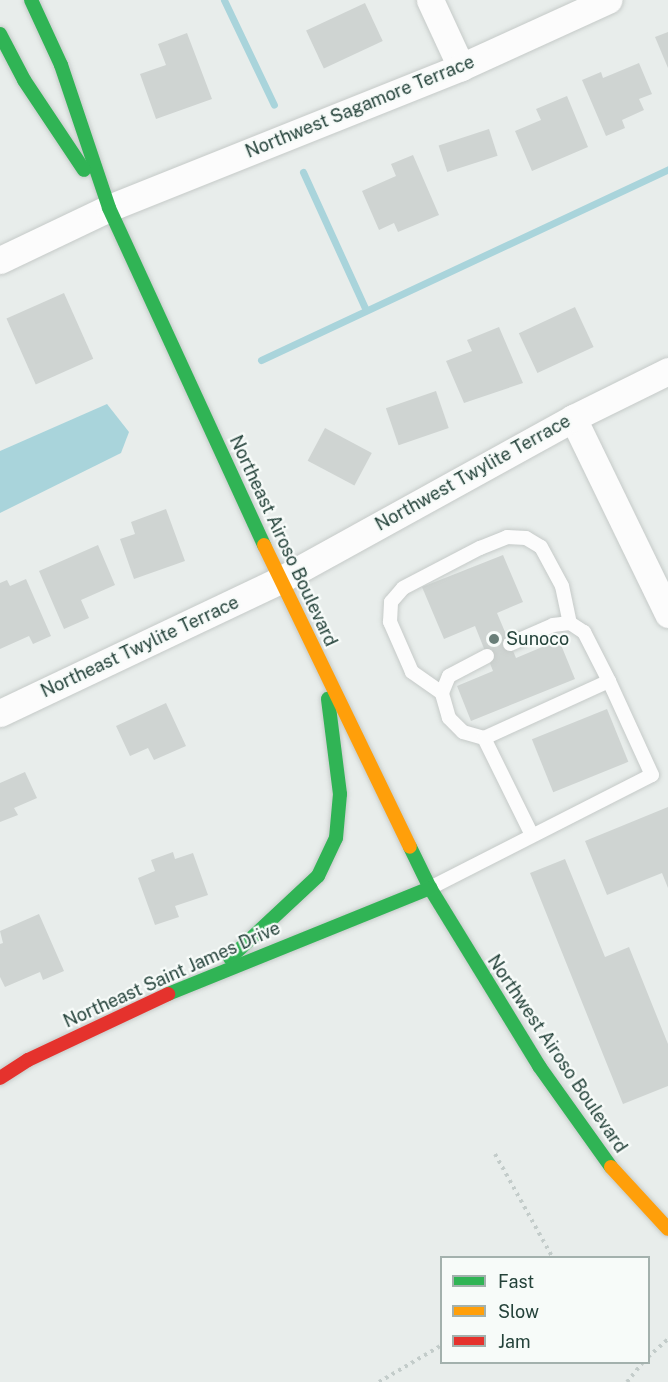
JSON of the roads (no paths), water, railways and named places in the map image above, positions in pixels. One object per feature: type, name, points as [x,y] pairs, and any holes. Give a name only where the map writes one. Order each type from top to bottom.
[{"type":"main road","name":"Northeast Airoso Boulevard","points":[[31,0],[61,65],[109,208],[280,580],[430,888]]},
{"type":"main road","name":"Northeast Airoso Boulevard","points":[[0,34],[24,80],[109,208]]},
{"type":"main road","points":[[214,972],[318,876],[336,838],[340,794],[325,673]]},
{"type":"main road","name":"Northeast Saint James Drive","points":[[0,1078],[28,1060],[214,972],[430,888]]},
{"type":"main road","name":"Northwest Airoso Boulevard","points":[[430,888],[539,1065],[625,1186],[668,1229]]},
{"type":"street","points":[[430,0],[461,67]]},
{"type":"street","name":"Northwest Sagamore Terrace","points":[[0,260],[109,208],[461,67],[608,0]]},
{"type":"street","name":"Northwest Twylite Terrace","points":[[280,580],[573,418],[668,371]]},
{"type":"street","points":[[573,418],[668,614]]},
{"type":"street","name":"Northeast Twylite Terrace","points":[[0,713],[280,580]]},
{"type":"lane","points":[[442,693],[412,672],[390,622],[391,602],[402,588],[498,541],[526,538],[541,547],[562,586],[570,623]]},
{"type":"lane","points":[[430,888],[652,775],[584,632],[570,623],[553,625],[510,644]]},
{"type":"lane","points":[[487,656],[449,676],[442,693],[449,718],[463,732],[484,738],[609,681]]},
{"type":"lane","points":[[484,738],[532,835]]},
{"type":"water","points":[[107,404],[129,432],[121,453],[0,513],[0,451]]},
{"type":"waterway","points":[[224,0],[274,105]]},
{"type":"waterway","points":[[261,360],[668,169]]},
{"type":"waterway","points":[[303,172],[366,310]]},
{"type":"place","name":"Sunoco","points":[[494,639]]}]
